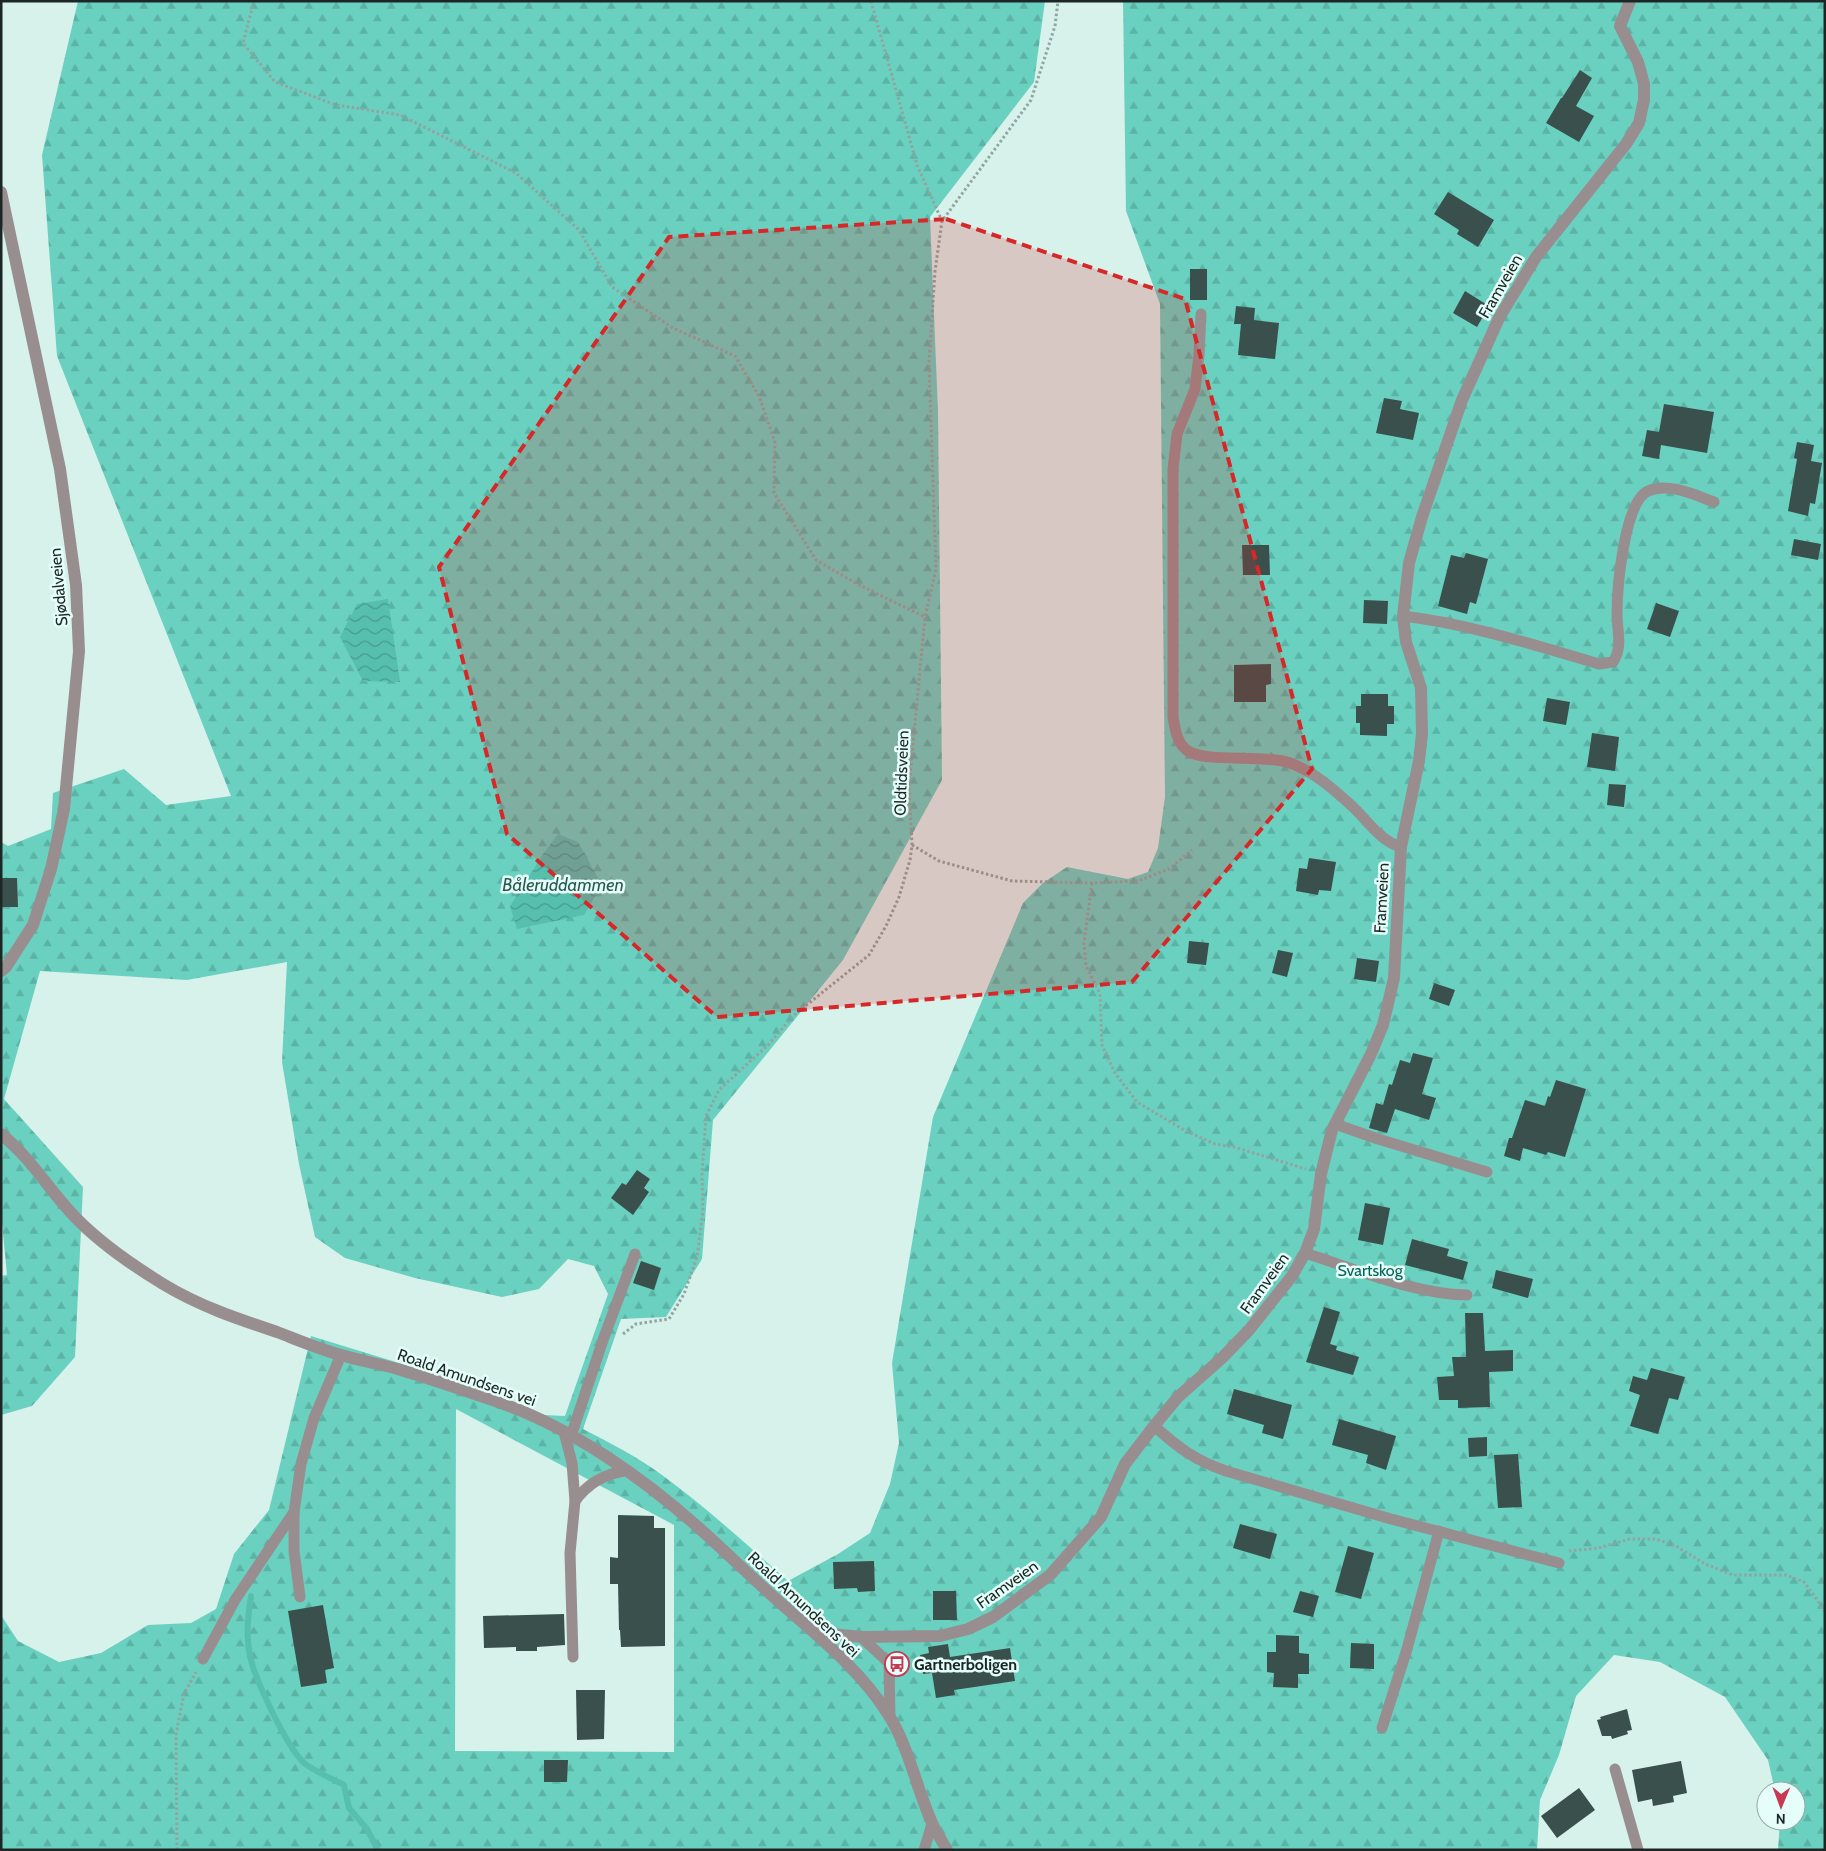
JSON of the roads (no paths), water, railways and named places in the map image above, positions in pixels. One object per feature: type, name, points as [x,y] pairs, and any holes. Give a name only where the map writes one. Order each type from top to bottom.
[{"type":"street","name":"Framveien","points":[[814,1632],[862,1637],[940,1636],[968,1629],[1000,1612],[1050,1575],[1101,1517],[1125,1464],[1154,1426],[1178,1397],[1205,1374],[1250,1330],[1292,1276],[1305,1253],[1314,1229],[1321,1174],[1335,1124],[1371,1054],[1383,1025],[1390,1002],[1394,978],[1401,847],[1419,761],[1422,706],[1421,688],[1406,642],[1403,616],[1409,563],[1422,518],[1462,400],[1499,318],[1536,257],[1626,144],[1639,123],[1644,100],[1644,84],[1638,62],[1620,26],[1630,1]]},
{"type":"street","name":"Sjødalveien","points":[[1,192],[60,470],[76,585],[79,651],[64,809],[51,869],[33,925],[1,972]]},
{"type":"street","name":"Roald Amundsens vei","points":[[1,1134],[31,1162],[74,1217],[140,1270],[196,1302],[229,1316],[341,1355],[400,1370],[505,1405],[568,1434],[626,1471],[666,1500],[814,1632],[860,1679],[890,1716],[906,1750],[932,1824],[947,1850]]},
{"type":"lane","points":[[1201,314],[1195,389],[1177,434],[1173,469],[1173,717],[1176,736],[1183,747],[1197,756],[1265,759],[1286,762],[1307,769],[1351,806],[1391,844],[1401,847]]},
{"type":"lane","points":[[1403,616],[1492,632],[1599,664],[1613,662],[1619,647],[1617,614],[1619,573],[1627,531],[1638,500],[1647,491],[1660,488],[1681,491],[1714,502]]},
{"type":"lane","points":[[1335,1124],[1487,1172]]},
{"type":"lane","points":[[1305,1253],[1406,1285],[1448,1295],[1467,1295]]},
{"type":"lane","points":[[573,1657],[570,1553],[575,1501],[568,1434],[635,1254]]},
{"type":"lane","points":[[300,1597],[294,1550],[294,1512],[301,1464],[314,1418],[341,1355]]},
{"type":"lane","points":[[1154,1426],[1179,1449],[1202,1462],[1226,1471],[1439,1531],[1559,1558]]},
{"type":"lane","points":[[575,1501],[588,1485],[596,1480],[616,1472],[626,1471]]},
{"type":"lane","points":[[203,1659],[235,1600],[294,1512]]},
{"type":"lane","points":[[1382,1728],[1407,1649],[1439,1531]]},
{"type":"lane","points":[[862,1637],[889,1663],[890,1716]]},
{"type":"lane","points":[[1615,1769],[1638,1850]]},
{"type":"lane","points":[[924,1850],[932,1824]]},
{"type":"water","points":[[388,599],[400,682],[363,681],[340,637],[357,604]]},
{"type":"water","name":"Båleruddammen","points":[[558,834],[578,842],[602,885],[584,915],[517,929],[510,906]]},
{"type":"waterway","points":[[251,1596],[248,1623],[249,1650],[256,1675],[271,1709],[289,1742],[304,1763],[344,1785],[349,1808],[367,1829],[378,1850]]},
{"type":"place","name":"Gartnerboligen","points":[[897,1664]]},
{"type":"park label","name":"Svartskog","points":[[1370,1270]]}]
